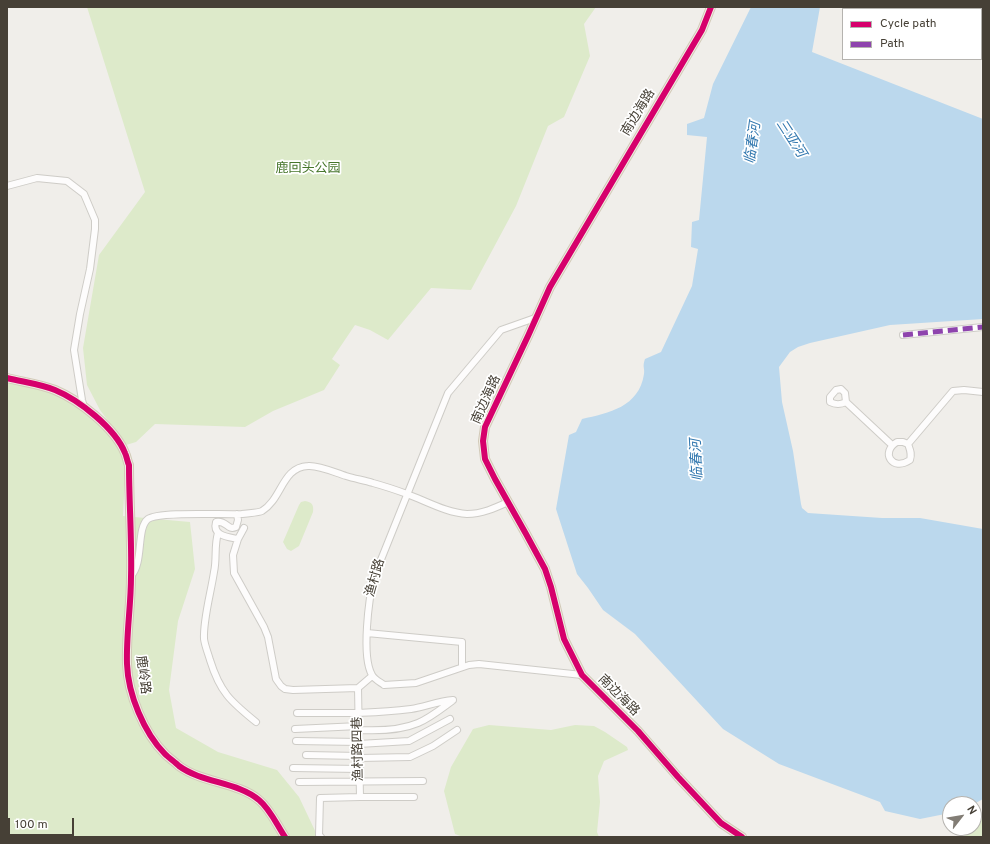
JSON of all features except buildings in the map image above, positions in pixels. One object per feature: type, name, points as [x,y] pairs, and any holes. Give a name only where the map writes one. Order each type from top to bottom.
[{"type":"main road","name":"南边海路","points":[[711,7],[702,30],[550,287],[485,427],[483,441],[485,459],[545,569],[564,639],[582,675],[638,731],[721,824],[742,837]]},
{"type":"main road","name":"鹿岭路","points":[[7,378],[55,390],[84,407],[102,422],[119,442],[129,465],[131,576],[127,665],[131,693],[141,719],[165,754],[181,767],[200,777],[244,791],[259,800],[268,810],[285,837]]},
{"type":"street","points":[[7,186],[37,178],[67,181],[84,194],[94,220],[95,229],[90,268],[74,350],[84,407]]},
{"type":"street","name":"渔村路","points":[[372,676],[367,660],[367,633],[370,594],[374,577],[448,393],[501,330],[535,318]]},
{"type":"street","points":[[903,335],[983,327]]},
{"type":"street","points":[[908,444],[953,391],[964,390],[983,392]]},
{"type":"street","points":[[846,402],[892,445]]},
{"type":"street","points":[[896,442],[908,444],[911,455],[910,460],[900,464],[895,464],[889,458],[889,452],[892,445],[896,442]]},
{"type":"street","points":[[131,576],[136,568],[144,525],[150,518],[176,514],[237,514],[262,511],[274,499],[287,477],[295,471],[308,466],[317,467],[371,482],[449,510],[466,514],[490,510],[508,502]]},
{"type":"street","points":[[237,514],[238,520],[236,527],[233,529],[223,522],[216,522],[215,527],[218,533],[224,537],[238,539]]},
{"type":"street","points":[[244,528],[238,539],[233,555],[234,572],[261,621],[268,637],[274,667],[274,675],[281,686],[285,688],[293,690],[358,688],[372,676],[384,685],[416,683],[469,664],[582,675]]},
{"type":"street","points":[[218,533],[215,545],[215,569],[207,611],[204,639],[216,678],[234,704],[256,722]]},
{"type":"street","points":[[367,633],[462,642],[462,667]]},
{"type":"street","name":"渔村路四巷","points":[[320,837],[320,798],[360,797],[358,688]]},
{"type":"street","points":[[295,729],[359,728],[379,731],[406,727],[418,723],[453,700],[440,701],[411,708],[359,712],[297,713]]},
{"type":"street","points":[[296,741],[359,743],[409,741],[450,719]]},
{"type":"street","points":[[306,755],[410,757],[433,746],[457,730]]},
{"type":"street","points":[[293,768],[360,769]]},
{"type":"street","points":[[299,782],[423,781]]},
{"type":"street","points":[[360,797],[414,797]]},
{"type":"green space","name":"鹿回头公园","points":[[87,7],[596,7],[584,24],[590,56],[564,117],[548,126],[516,206],[471,290],[431,288],[388,340],[370,330],[355,325],[332,359],[340,365],[324,390],[273,411],[245,427],[155,424],[136,442],[126,445],[100,410],[87,385],[83,348],[99,255],[145,192]]},
{"type":"green space","points":[[7,380],[77,399],[112,435],[126,457],[123,516],[190,522],[195,569],[178,621],[169,690],[176,728],[218,752],[277,770],[299,797],[318,837],[7,837]]},
{"type":"green space","points":[[305,501],[312,504],[313,512],[299,546],[291,551],[287,549],[283,542],[299,505],[301,502]]},
{"type":"green space","points":[[489,725],[551,730],[575,725],[594,726],[627,747],[628,750],[604,761],[598,776],[600,802],[597,832],[599,837],[463,837],[455,834],[444,791],[451,767],[473,729]]},
{"type":"green space","points":[[983,812],[983,837],[963,837],[982,836]]},
{"type":"water","points":[[751,7],[820,7],[812,52],[983,119],[983,319],[890,325],[810,343],[798,347],[790,352],[779,367],[782,402],[793,451],[801,504],[802,508],[808,513],[882,518],[920,518],[983,529],[983,799],[982,796],[942,796],[942,815],[920,819],[885,811],[880,802],[779,764],[723,729],[635,634],[603,610],[577,574],[556,509],[569,435],[576,432],[582,419],[621,407],[636,394],[641,385],[644,374],[645,359],[661,352],[692,286],[698,249],[691,247],[692,222],[699,220],[707,137],[687,135],[687,124],[704,118],[713,84]]},
{"type":"marked path","points":[[903,335],[983,327]]},
{"type":"cycle path","points":[[711,7],[702,30],[550,287],[485,427],[483,441],[485,459],[545,569],[564,639],[582,675],[638,731],[721,823],[742,837]]},
{"type":"cycle path","points":[[7,378],[55,390],[75,401],[105,425],[113,434],[126,454],[129,465],[131,563],[131,588],[127,642],[128,676],[130,688],[138,712],[150,735],[168,757],[188,772],[241,789],[259,800],[267,808],[285,837]]},
{"type":"water label","name":"三亚河","points":[[790,139]]},
{"type":"water label","name":"临春河","points":[[754,143]]},
{"type":"water label","name":"临春河","points":[[698,460]]}]
